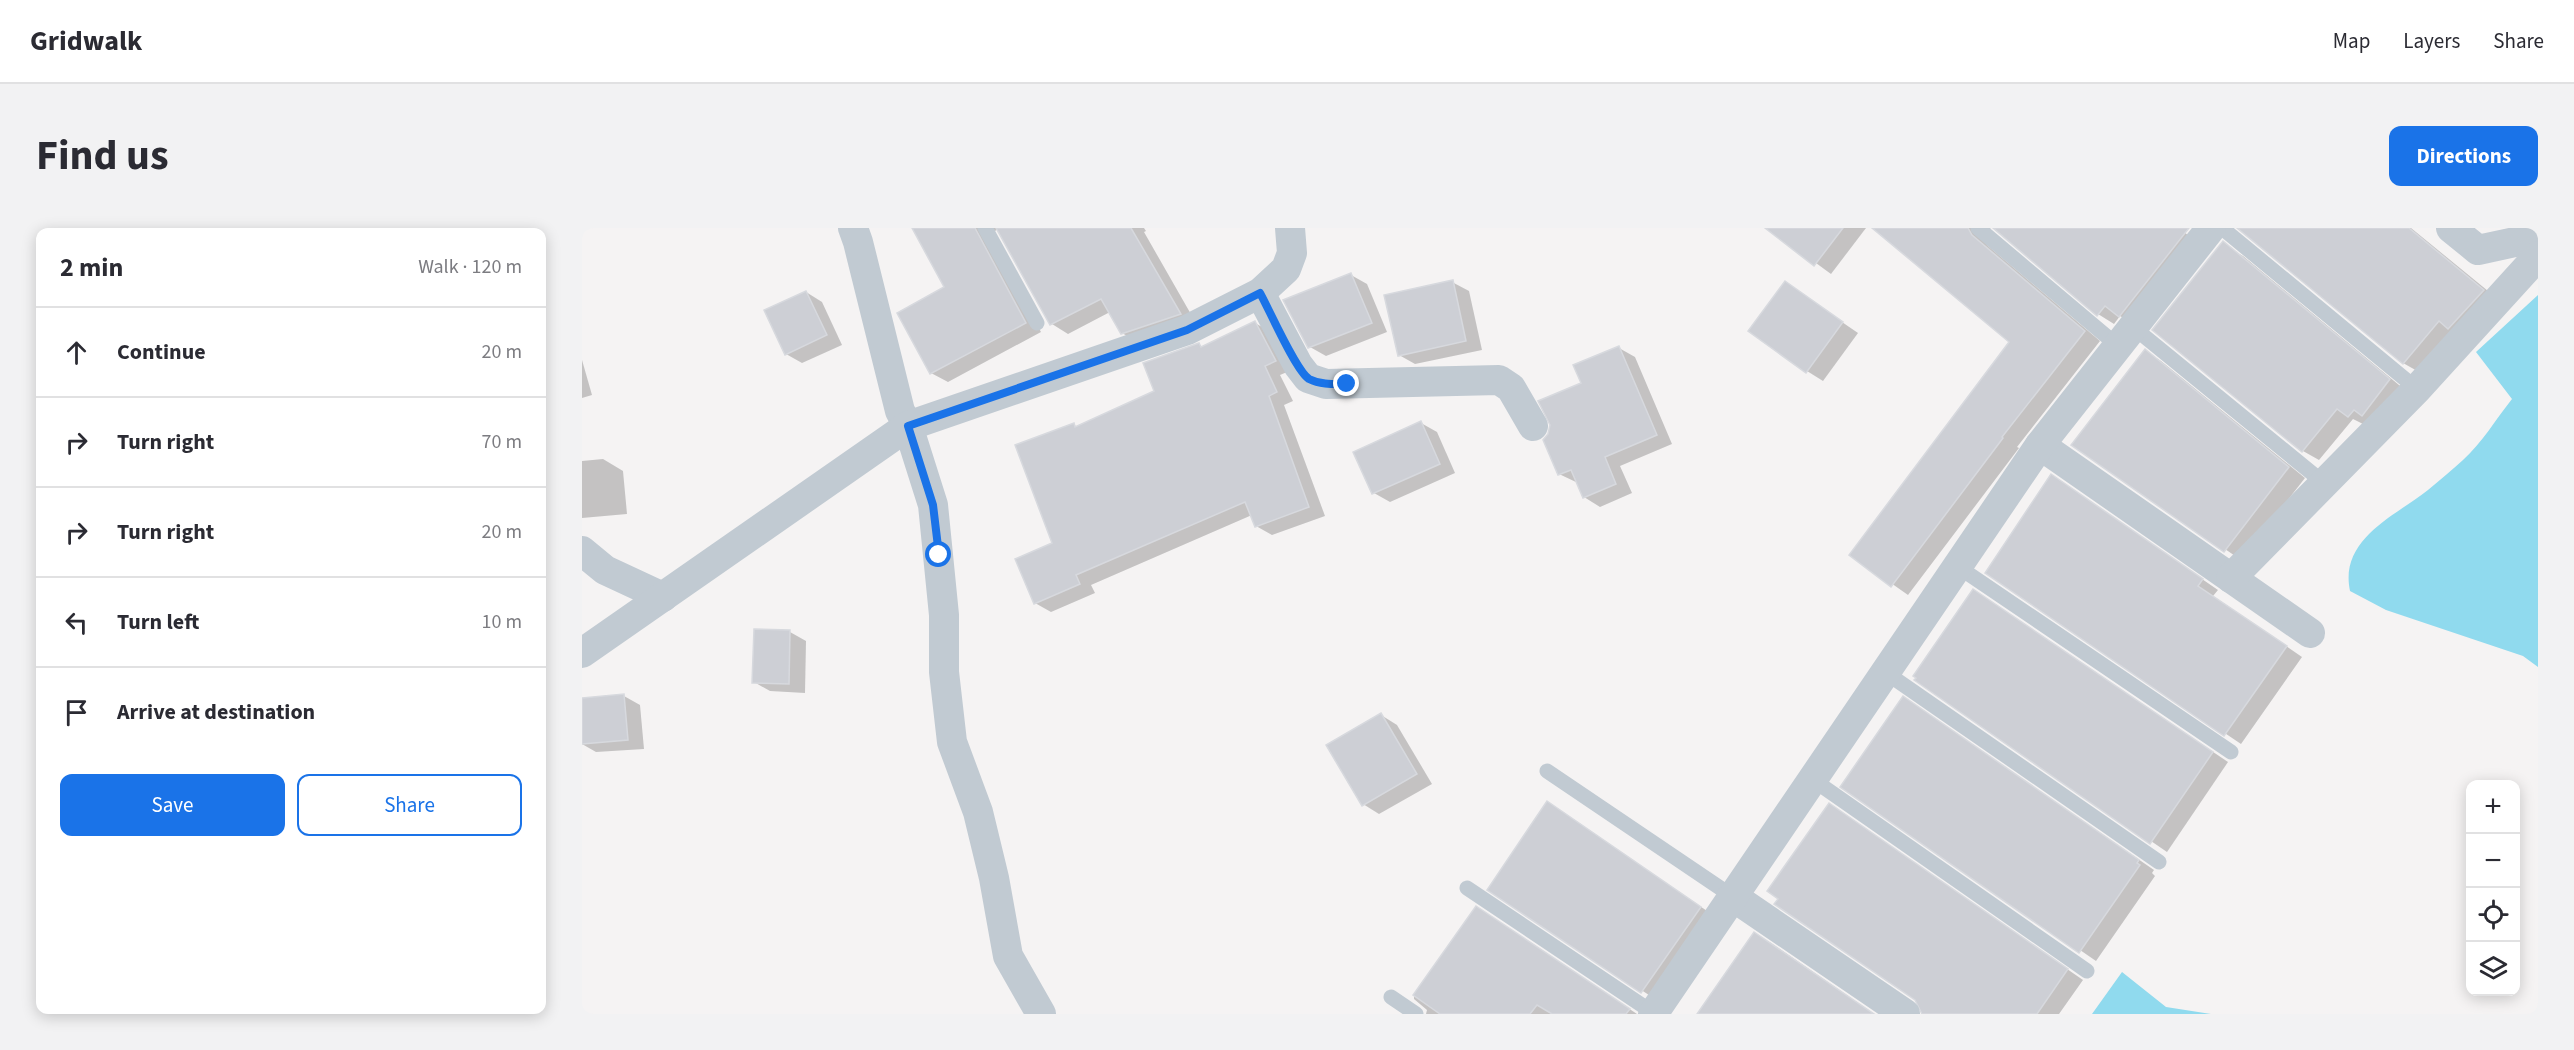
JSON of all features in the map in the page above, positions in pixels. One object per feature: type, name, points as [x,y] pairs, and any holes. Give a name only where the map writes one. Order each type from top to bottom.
[{"type":"street","points":[[853,228],[900,411],[908,426],[933,505],[944,615],[944,672],[952,742],[978,812],[994,878],[1008,956],[1041,1014]]},
{"type":"street","points":[[582,653],[908,426],[1187,330],[1260,293],[1286,269],[1292,253],[1290,228]]},
{"type":"street","points":[[1654,1014],[2040,445],[2211,228]]},
{"type":"street","points":[[2451,228],[2478,250],[2538,237]]},
{"type":"street","points":[[2231,578],[2417,389],[2538,256]]},
{"type":"street","points":[[1260,293],[1298,365],[1308,378],[1326,384],[1499,380],[1511,388],[1533,426]]},
{"type":"street","points":[[2040,445],[2310,633]]},
{"type":"street","points":[[582,551],[605,570],[663,597]]},
{"type":"street","points":[[1732,896],[1905,1014]]},
{"type":"lane","points":[[985,228],[1037,323]]},
{"type":"lane","points":[[1978,228],[2324,483]]},
{"type":"lane","points":[[2222,228],[2417,389]]},
{"type":"lane","points":[[1957,566],[2232,752]]},
{"type":"lane","points":[[1885,672],[2158,862]]},
{"type":"lane","points":[[1547,771],[1732,896]]},
{"type":"lane","points":[[1812,779],[2087,971]]},
{"type":"lane","points":[[1467,888],[1654,1014]]},
{"type":"lane","points":[[1391,997],[1416,1014]]},
{"type":"water","points":[[2538,295],[2538,667],[2523,656],[2386,610],[2350,591],[2349,573],[2353,557],[2361,543],[2372,531],[2428,490],[2463,460],[2483,439],[2512,399],[2476,352]]},
{"type":"water","points":[[2122,972],[2166,1007],[2211,1014],[2092,1014]]},
{"type":"building","points":[[912,228],[975,228],[1026,323],[930,374],[897,313],[944,287]]},
{"type":"building","points":[[996,228],[1131,228],[1181,314],[1121,334],[1101,299],[1050,325]]},
{"type":"building","points":[[1765,228],[1843,228],[1814,266]]},
{"type":"building","points":[[1872,228],[1968,228],[1972,235],[2085,331],[2002,437],[1891,587],[1849,555],[2009,342]]},
{"type":"building","points":[[1993,228],[2189,228],[2119,317],[2105,306],[2097,316]]},
{"type":"building","points":[[2237,228],[2409,228],[2484,290],[2448,329],[2439,321],[2403,364]]},
{"type":"building","points":[[2223,241],[2390,379],[2362,416],[2354,410],[2348,417],[2337,409],[2302,452],[2152,330]]},
{"type":"building","points":[[1351,273],[1372,323],[1308,348],[1283,300]]},
{"type":"building","points":[[1453,280],[1466,341],[1398,356],[1384,295]]},
{"type":"building","points":[[1785,281],[1843,322],[1806,373],[1748,331]]},
{"type":"building","points":[[806,291],[827,335],[785,355],[764,310]]},
{"type":"building","points":[[1255,321],[1276,361],[1265,366],[1277,392],[1269,396],[1309,507],[1255,527],[1245,502],[1076,575],[1080,584],[1034,604],[1015,559],[1052,543],[1015,445],[1074,423],[1075,427],[1154,391],[1143,363],[1199,343],[1201,347]]},
{"type":"building","points":[[1619,346],[1657,435],[1605,457],[1616,484],[1583,498],[1571,470],[1558,475],[1543,440],[1548,434],[1550,425],[1538,401],[1581,383],[1573,365]]},
{"type":"building","points":[[2145,349],[2289,467],[2224,552],[2071,445]]},
{"type":"building","points":[[1421,421],[1440,464],[1372,494],[1353,452]]},
{"type":"building","points":[[2051,474],[2203,579],[2198,586],[2287,646],[2224,736],[1985,573]]},
{"type":"building","points":[[1973,589],[2213,752],[2150,844],[1914,680],[1916,678],[1913,676]]},
{"type":"building","points":[[754,629],[790,630],[789,684],[752,683]]},
{"type":"building","points":[[624,694],[628,740],[582,744],[582,698]]},
{"type":"building","points":[[1903,696],[2139,860],[2137,863],[2140,865],[2079,953],[1840,787]]},
{"type":"building","points":[[1381,713],[1417,774],[1362,806],[1326,745]]},
{"type":"building","points":[[1547,801],[1701,907],[1641,993],[1487,890]]},
{"type":"building","points":[[1829,803],[2068,969],[2037,1014],[1922,1014],[1915,1000],[1774,904],[1778,899],[1767,891]]},
{"type":"building","points":[[1476,906],[1630,1009],[1626,1014],[1552,1014],[1537,1005],[1530,1014],[1440,1014],[1413,995]]},
{"type":"building","points":[[1754,932],[1874,1014],[1697,1014]]},
{"type":"route","points":[[939,555],[933,505],[908,426],[1187,330],[1260,293],[1298,365],[1308,378],[1326,384],[1347,384]]}]
